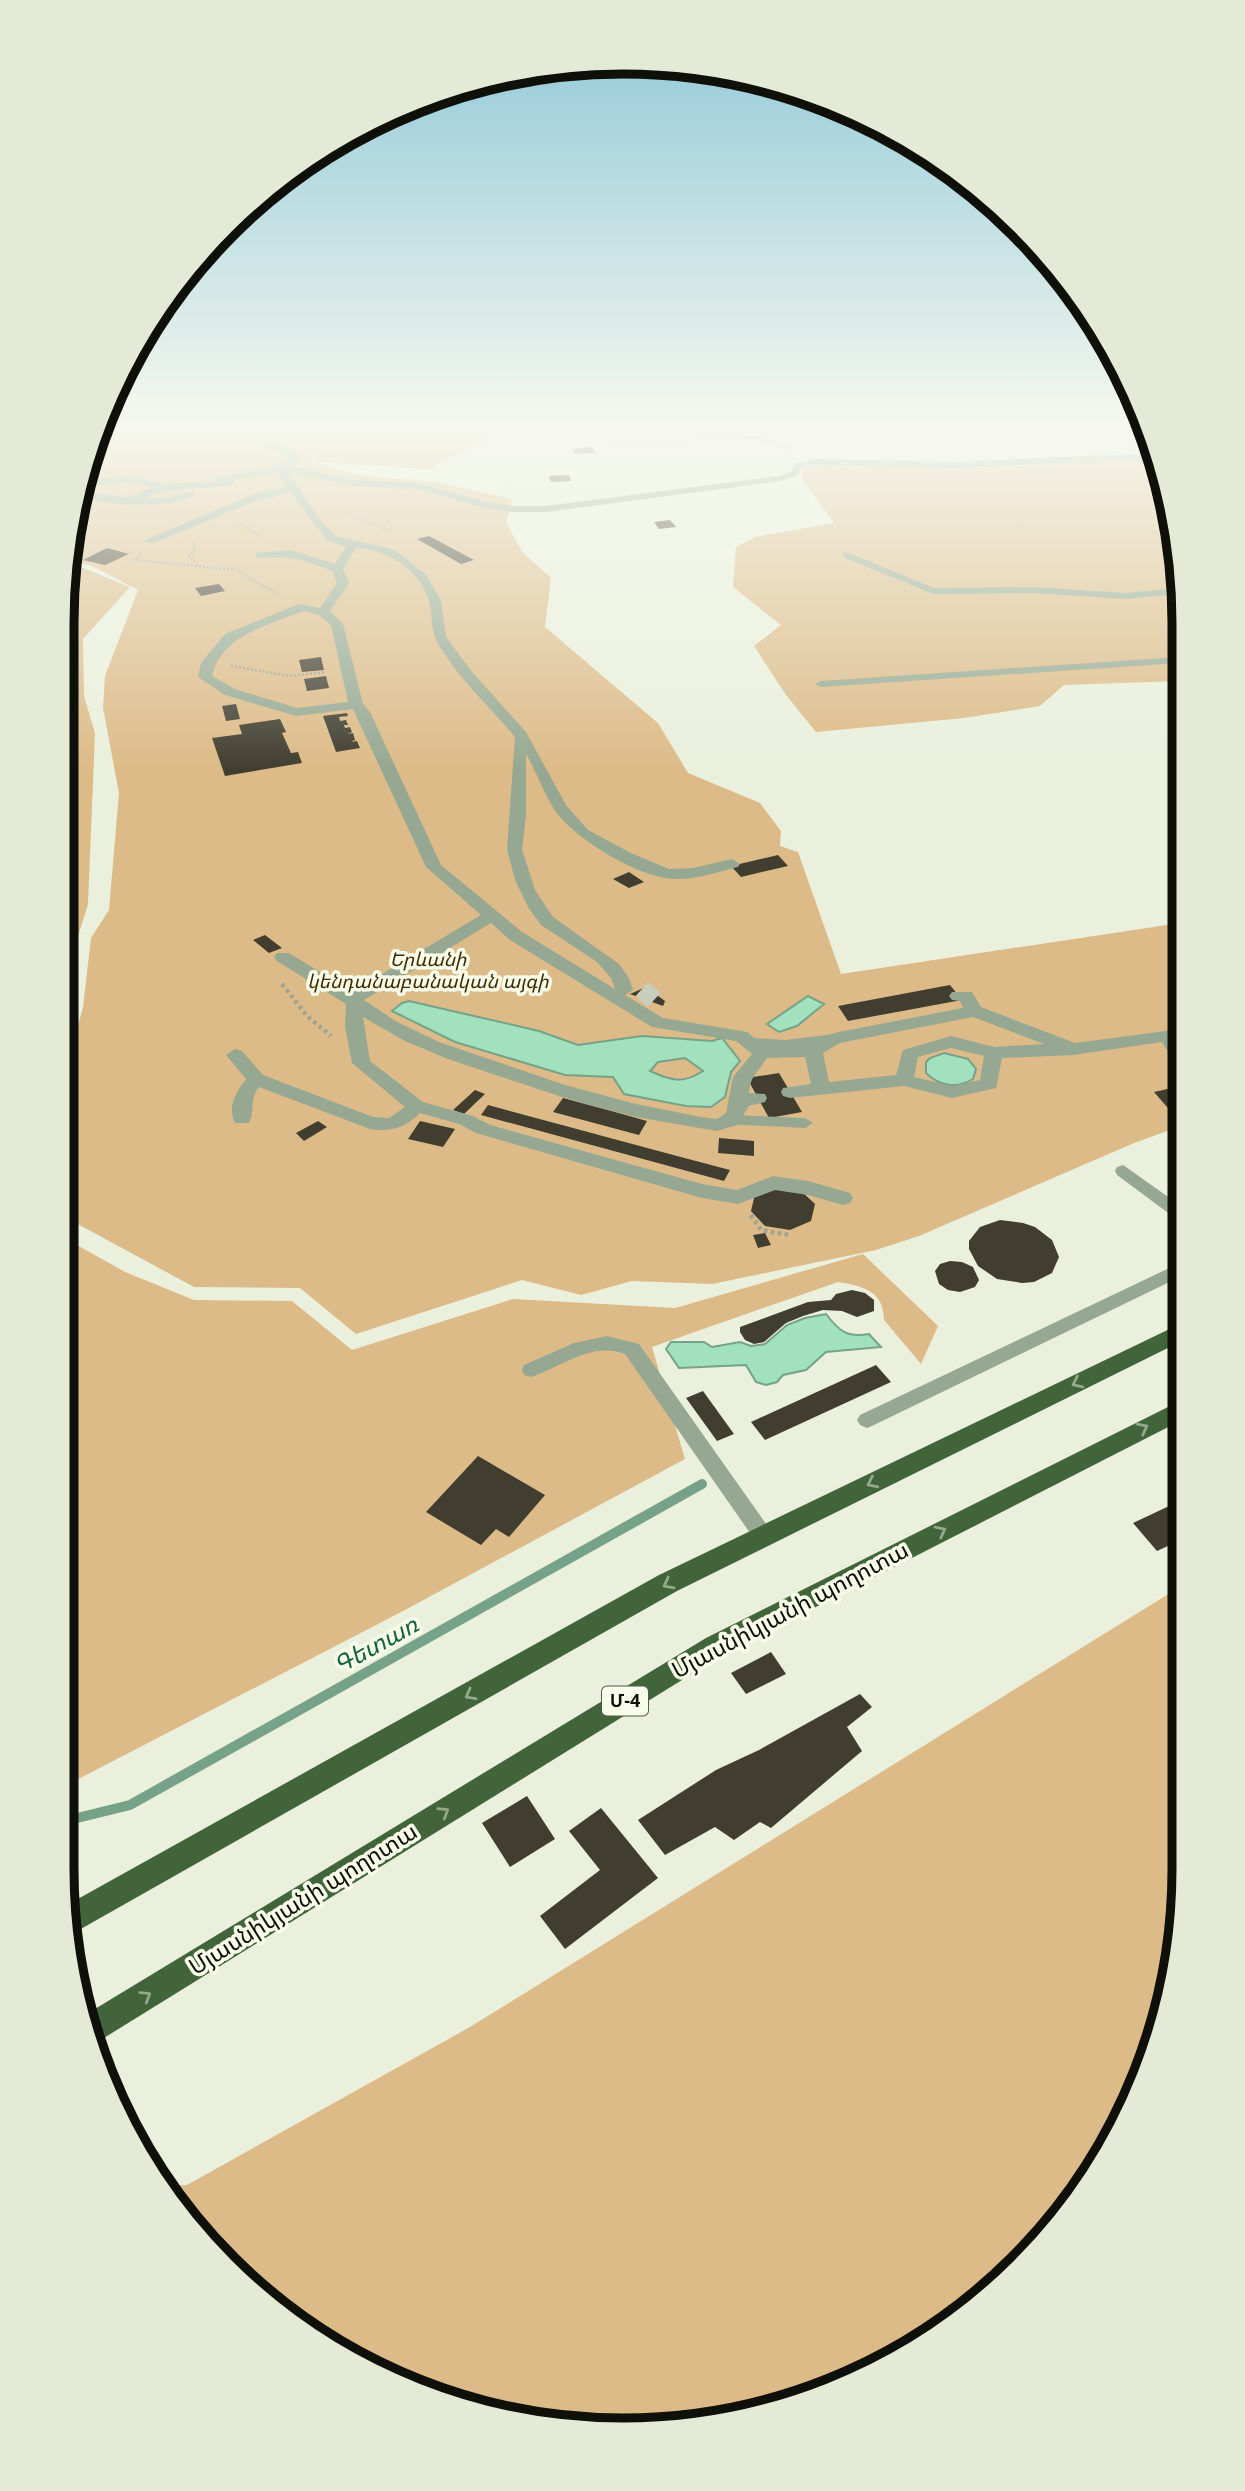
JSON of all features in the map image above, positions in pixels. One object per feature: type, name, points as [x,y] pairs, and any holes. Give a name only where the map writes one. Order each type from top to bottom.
[{"type":"highway","points":[[76,1917],[656,1590],[1172,1336]]},
{"type":"highway","name":"Մյասնիկյանի պողոտա","points":[[97,2026],[715,1646],[1172,1414]]},
{"type":"street","points":[[149,541],[158,537]]},
{"type":"street","points":[[330,537],[353,545],[365,544],[381,548],[411,566],[428,584],[435,601],[438,634],[466,674],[522,737],[542,768],[560,806],[584,835],[666,874],[711,871],[732,863]]},
{"type":"street","points":[[337,569],[353,545]]},
{"type":"street","points":[[260,555],[286,551],[337,569],[343,583],[323,612]]},
{"type":"street","points":[[356,705],[296,712],[230,692],[205,677],[208,663],[229,637],[303,607],[323,612],[337,624],[356,705],[363,712],[434,867],[516,936],[658,1023],[733,1034],[758,1048],[806,1052],[834,1039],[966,1001],[1073,1049]]},
{"type":"street","points":[[516,936],[629,985],[595,953],[549,924],[534,907],[515,854],[519,810],[517,761],[522,737]]},
{"type":"street","points":[[354,1001],[491,916]]},
{"type":"street","points":[[283,957],[354,1001],[373,1017],[448,1054],[589,1099],[656,1115],[718,1125],[731,1120],[749,1099],[739,1083],[742,1073],[757,1061],[758,1048]]},
{"type":"street","points":[[965,976],[966,1001]]},
{"type":"street","points":[[354,1001],[354,1026],[362,1063],[415,1106],[466,1120],[483,1129],[702,1191],[738,1197],[773,1183],[808,1188],[843,1198]]},
{"type":"street","points":[[902,1018],[930,1048]]},
{"type":"street","points":[[904,1080],[910,1054],[951,1042],[993,1054],[1073,1049],[1172,1035]]},
{"type":"street","points":[[806,1052],[821,1088]]},
{"type":"street","points":[[790,1092],[904,1080],[952,1092],[989,1084],[993,1054]]},
{"type":"street","points":[[235,1055],[256,1079],[370,1123],[388,1126],[399,1123],[415,1106]]},
{"type":"street","points":[[242,1119],[243,1095],[256,1079]]},
{"type":"lane","points":[[846,555],[933,591],[1035,590],[1125,596],[1170,592]]},
{"type":"lane","points":[[821,684],[1172,660]]},
{"type":"lane","points":[[758,1048],[834,1039]]},
{"type":"lane","points":[[731,1120],[805,1123]]},
{"type":"lane","points":[[1124,1171],[1172,1207]]},
{"type":"lane","points":[[867,1420],[1172,1273]]},
{"type":"lane","points":[[531,1370],[600,1341],[620,1343],[632,1349],[764,1537]]},
{"type":"path","points":[[261,537],[271,543]]},
{"type":"path","points":[[401,560],[415,553],[417,545],[405,537]]},
{"type":"path","points":[[136,560],[236,570],[303,607]]},
{"type":"path","points":[[208,663],[290,676],[347,669]]},
{"type":"path","points":[[283,957],[273,961],[276,976],[307,1016],[362,1063]]},
{"type":"path","points":[[738,1197],[761,1230],[789,1235]]},
{"type":"green space","name":"Երևանի կենդանաբանական այգի","points":[[80,537],[514,537],[523,553],[551,578],[545,627],[658,723],[688,773],[760,803],[781,831],[780,846],[798,852],[841,974],[1172,924],[1172,1129],[1134,1143],[919,1236],[876,1250],[712,1284],[632,1281],[581,1295],[522,1280],[356,1334],[300,1288],[194,1287],[74,1222],[74,1041],[83,1007],[91,938],[109,910],[119,793],[103,708],[105,676],[138,590],[90,565],[77,563]]},
{"type":"green space","points":[[755,537],[1165,537],[1172,622],[1172,681],[1064,685],[1040,706],[964,718],[816,732],[786,695],[754,646],[781,625],[733,587],[736,547]]},
{"type":"green space","points":[[77,566],[130,587],[83,639],[84,696],[95,733],[88,904],[74,949],[74,622]]},
{"type":"green space","points":[[74,1243],[125,1272],[194,1300],[292,1301],[352,1350],[513,1299],[675,1308],[863,1254],[938,1326],[921,1364],[884,1320],[883,1310],[876,1296],[864,1288],[838,1282],[652,1347],[685,1459],[405,1610],[74,1781]]},
{"type":"green space","points":[[1172,1592],[1170,1904],[1161,1976],[1142,2045],[1130,2079],[1098,2143],[1058,2203],[1011,2257],[957,2304],[928,2325],[833,2376],[765,2399],[730,2407],[694,2413],[622,2418],[551,2413],[515,2407],[480,2399],[412,2376],[317,2325],[288,2304],[234,2257],[174,2186],[187,2185],[470,2027]]},
{"type":"shaded area","points":[[808,996],[824,1004],[797,1026],[779,1032],[767,1024]]},
{"type":"shaded area","points":[[409,1001],[539,1031],[578,1045],[642,1036],[712,1041],[722,1038],[740,1061],[731,1072],[725,1097],[711,1107],[686,1106],[624,1094],[613,1077],[565,1075],[455,1042],[392,1011]],"holes":[[[685,1058],[703,1071],[677,1080],[650,1071],[658,1062]]]},
{"type":"shaded area","points":[[944,1053],[968,1059],[976,1069],[973,1079],[948,1085],[926,1073],[926,1062]]},
{"type":"shaded area","points":[[826,1314],[844,1332],[855,1335],[869,1334],[881,1347],[826,1352],[806,1370],[783,1375],[777,1382],[766,1385],[756,1382],[746,1365],[679,1368],[666,1349],[671,1342],[704,1342],[712,1347],[740,1342],[751,1346],[765,1344],[787,1325]]},
{"type":"building","points":[[431,537],[474,560],[461,564],[417,539]]},
{"type":"building","points":[[107,548],[129,554],[105,565],[83,560]]},
{"type":"building","points":[[219,584],[225,591],[201,596],[195,588]]},
{"type":"building","points":[[321,657],[324,670],[302,672],[299,660]]},
{"type":"building","points":[[326,676],[329,688],[307,691],[304,679]]},
{"type":"building","points":[[236,704],[240,719],[226,721],[222,706]]},
{"type":"building","points":[[347,713],[348,716],[339,717],[340,721],[346,720],[348,725],[344,725],[345,728],[350,727],[352,732],[347,734],[353,733],[355,740],[351,742],[357,741],[360,748],[336,752],[323,716]]},
{"type":"building","points":[[280,719],[286,732],[282,733],[291,753],[298,752],[302,763],[225,776],[212,738],[242,734],[239,725]]},
{"type":"building","points":[[778,855],[788,866],[741,877],[731,866]]},
{"type":"building","points":[[629,872],[644,882],[629,888],[613,879]]},
{"type":"building","points":[[265,935],[282,948],[269,953],[253,940]]},
{"type":"building","points":[[950,985],[962,1000],[848,1021],[838,1006]]},
{"type":"building","points":[[646,987],[665,1001],[663,1006],[630,994]]},
{"type":"building","points":[[779,1073],[802,1112],[769,1118],[747,1078]]},
{"type":"building","points":[[1172,1088],[1172,1113],[1154,1092]]},
{"type":"building","points":[[475,1090],[485,1094],[464,1114],[453,1110]]},
{"type":"building","points":[[563,1098],[647,1121],[639,1135],[553,1112]]},
{"type":"building","points":[[488,1105],[730,1170],[724,1181],[481,1115]]},
{"type":"building","points":[[318,1121],[327,1127],[304,1141],[296,1133]]},
{"type":"building","points":[[420,1121],[455,1129],[443,1147],[408,1139]]},
{"type":"building","points":[[719,1138],[754,1141],[754,1156],[718,1153]]},
{"type":"building","points":[[776,1186],[800,1190],[815,1204],[811,1221],[790,1230],[765,1226],[751,1211],[755,1194]]},
{"type":"building","points":[[1000,1220],[1035,1227],[1052,1240],[1059,1257],[1052,1273],[1034,1282],[1022,1283],[997,1279],[978,1266],[969,1249],[969,1241],[980,1227]]},
{"type":"building","points":[[765,1233],[771,1245],[758,1248],[753,1235]]},
{"type":"building","points":[[950,1261],[973,1267],[979,1280],[975,1287],[960,1292],[948,1290],[939,1284],[935,1271],[940,1264]]},
{"type":"building","points":[[852,1290],[865,1293],[874,1300],[874,1311],[857,1317],[842,1311],[823,1310],[786,1323],[764,1342],[754,1344],[745,1340],[740,1332],[740,1327],[808,1302],[831,1300],[836,1294]]},
{"type":"building","points":[[876,1365],[891,1382],[765,1440],[751,1422]]},
{"type":"building","points":[[703,1391],[734,1434],[717,1441],[686,1398]]},
{"type":"building","points":[[478,1456],[545,1495],[509,1537],[496,1529],[481,1545],[426,1512]]},
{"type":"building","points":[[1172,1505],[1172,1544],[1157,1551],[1133,1523]]},
{"type":"building","points":[[771,1652],[786,1674],[746,1694],[731,1673]]},
{"type":"building","points":[[860,1694],[872,1707],[847,1727],[862,1751],[771,1828],[760,1822],[734,1840],[715,1827],[665,1855],[638,1820],[716,1770],[759,1750]]},
{"type":"building","points":[[527,1796],[555,1839],[510,1867],[482,1823]]},
{"type":"building","points":[[601,1808],[658,1878],[565,1949],[540,1916],[600,1870],[569,1831]]},
{"type":"waterway","name":"Գետառ","points":[[74,1819],[130,1805],[702,1484]]},
{"type":"tunnel","points":[[642,989],[654,1000]]}]
